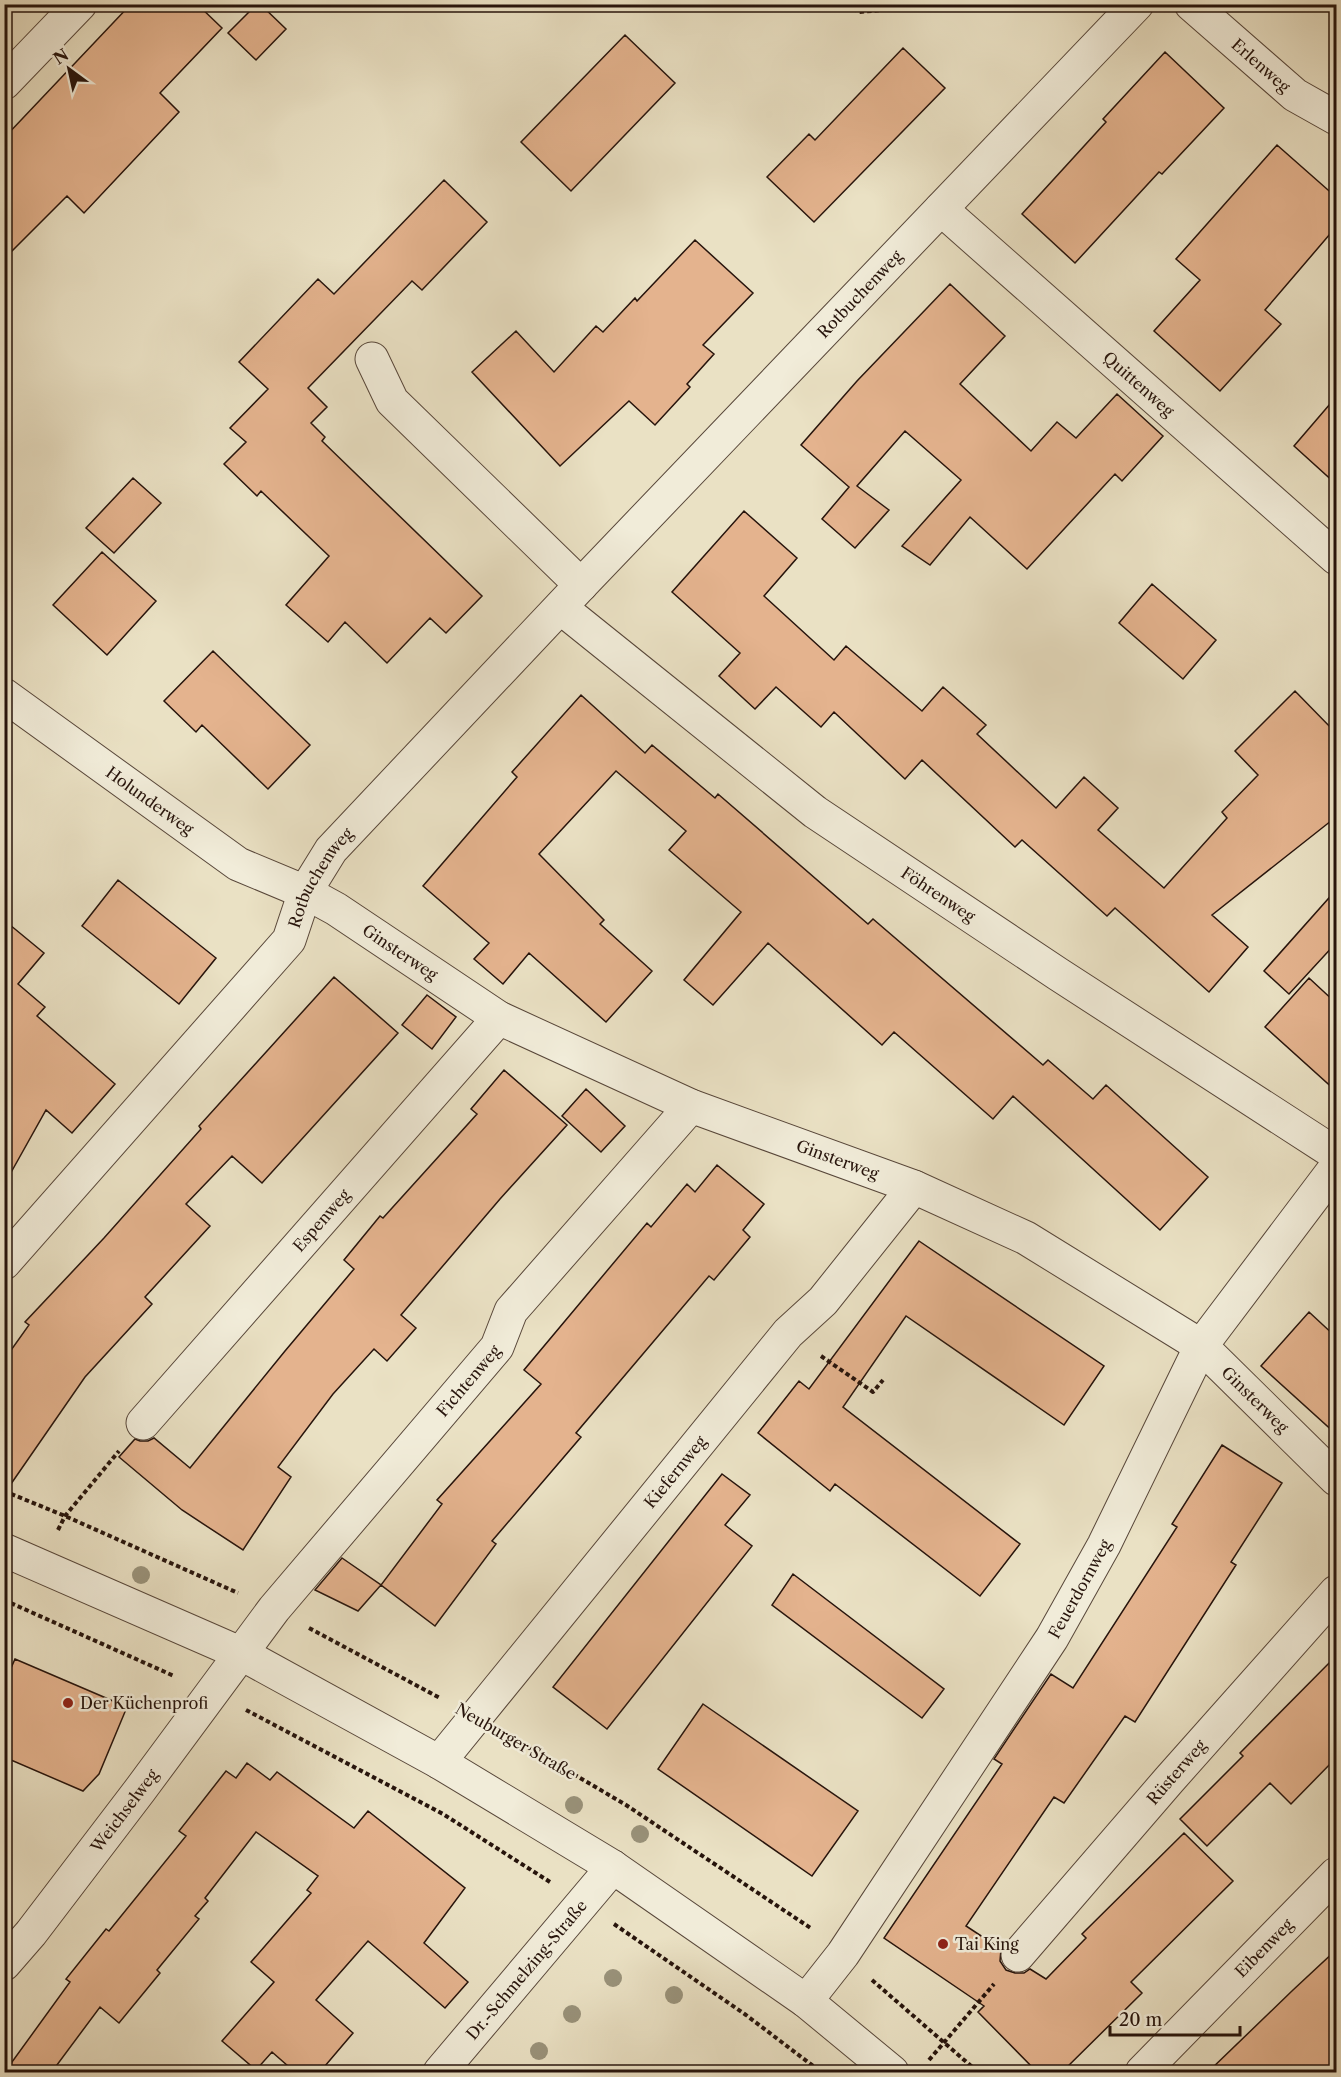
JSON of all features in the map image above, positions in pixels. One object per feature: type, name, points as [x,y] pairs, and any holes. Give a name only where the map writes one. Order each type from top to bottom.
[{"type":"street","points":[[4,83],[80,4]]},
{"type":"street","name":"Rotbuchenweg","points":[[4,1263],[289,940],[305,892],[331,850],[1137,4]]},
{"type":"street","name":"Erlenweg","points":[[1191,4],[1295,94],[1336,117]]},
{"type":"street","name":"Quittenweg","points":[[941,209],[1336,558]]},
{"type":"street","points":[[372,359],[393,400],[571,596]]},
{"type":"street","name":"Föhrenweg","points":[[571,596],[815,812],[1058,974],[1336,1154]]},
{"type":"street","name":"Holunderweg","points":[[4,695],[238,864],[305,892]]},
{"type":"street","name":"Ginsterweg","points":[[305,892],[336,909],[499,1018],[691,1106],[914,1187],[1026,1238],[1201,1346],[1336,1479]]},
{"type":"street","name":"Espenweg","points":[[143,1423],[499,1018]]},
{"type":"street","name":"Fichtenweg","points":[[242,1654],[274,1609],[497,1347],[511,1311],[691,1106]]},
{"type":"street","name":"Feuerdornweg","points":[[806,2001],[843,1954],[1052,1638],[1104,1545],[1201,1346],[1336,1167]]},
{"type":"street","name":"Kiefernweg","points":[[440,1762],[788,1333],[823,1301],[914,1187]]},
{"type":"street","points":[[4,1550],[242,1654],[440,1762],[613,1867],[806,2001],[892,2073]]},
{"type":"street","name":"Rüsterweg","points":[[1018,1955],[1336,1592]]},
{"type":"street","name":"Weichselweg","points":[[4,1964],[38,1924],[242,1654]]},
{"type":"street","name":"Dr.-Schmelzing-Straße","points":[[440,2073],[613,1867]]},
{"type":"street","name":"Eibenweg","points":[[1142,2073],[1336,1874]]},
{"type":"path","points":[[847,4],[859,12],[894,9]]},
{"type":"path","points":[[788,1333],[873,1392],[883,1380]]},
{"type":"path","points":[[65,1516],[143,1423]]},
{"type":"path","name":"Neuburger Straße","points":[[4,1491],[274,1609],[476,1717],[626,1804],[805,1923],[978,2073]]},
{"type":"path","points":[[4,1600],[213,1694],[443,1814],[584,1902],[746,2016],[821,2073]]},
{"type":"path","points":[[925,2065],[1018,1955]]},
{"type":"building","points":[[131,4],[197,4],[222,28],[160,93],[179,112],[84,213],[67,196],[4,259],[4,138]]},
{"type":"building","points":[[257,4],[260,4],[286,29],[256,60],[228,33]]},
{"type":"building","points":[[625,35],[675,83],[571,191],[521,142]]},
{"type":"building","points":[[903,48],[945,88],[814,222],[767,177],[809,134],[815,140]]},
{"type":"building","points":[[1165,52],[1224,108],[1162,174],[1159,172],[1075,263],[1022,214],[1106,122],[1103,119]]},
{"type":"building","points":[[1277,145],[1336,197],[1336,227],[1265,310],[1281,324],[1220,391],[1154,331],[1200,280],[1176,259]]},
{"type":"building","points":[[444,180],[487,222],[422,290],[412,281],[308,388],[327,407],[311,423],[325,437],[322,441],[482,596],[446,633],[430,618],[387,663],[345,622],[328,642],[286,605],[329,556],[261,491],[257,496],[224,464],[246,442],[230,428],[268,389],[239,362],[318,279],[334,294]]},
{"type":"building","points":[[695,240],[753,293],[703,345],[714,354],[687,384],[690,387],[655,425],[629,401],[560,466],[472,372],[516,331],[554,372],[596,326],[603,332],[635,298],[637,301]]},
{"type":"building","points":[[950,284],[1005,336],[960,384],[1031,451],[1057,422],[1076,438],[1117,394],[1163,436],[1122,481],[1115,474],[1027,569],[970,517],[930,565],[902,546],[961,480],[905,431],[857,486],[889,510],[855,548],[822,519],[849,487],[801,445],[857,381]]},
{"type":"building","points":[[1336,397],[1336,484],[1294,446]]},
{"type":"building","points":[[133,478],[161,503],[114,553],[86,528]]},
{"type":"building","points":[[744,511],[797,558],[764,596],[834,660],[846,646],[922,711],[943,687],[986,725],[977,734],[1056,808],[1084,777],[1118,808],[1098,830],[1164,888],[1227,818],[1222,812],[1258,775],[1235,751],[1295,691],[1336,733],[1336,817],[1212,915],[1248,947],[1209,992],[1115,908],[1107,916],[1022,840],[1015,847],[922,760],[905,779],[834,712],[821,727],[776,687],[755,709],[719,676],[740,653],[672,592]]},
{"type":"building","points":[[102,552],[156,601],[107,655],[53,605]]},
{"type":"building","points":[[1152,584],[1216,640],[1183,679],[1119,623]]},
{"type":"building","points":[[213,651],[310,745],[268,789],[202,725],[196,732],[164,701]]},
{"type":"building","points":[[581,695],[645,753],[652,745],[715,798],[718,794],[868,924],[873,919],[1043,1065],[1048,1060],[1093,1099],[1106,1085],[1208,1177],[1160,1230],[1013,1096],[993,1119],[894,1032],[882,1045],[768,943],[713,1005],[684,980],[741,912],[669,850],[686,831],[616,771],[539,854],[604,920],[600,924],[652,971],[606,1022],[529,953],[503,984],[474,959],[489,943],[423,886],[517,777],[512,772]]},
{"type":"building","points":[[118,880],[216,958],[179,1004],[82,926]]},
{"type":"building","points":[[1336,890],[1336,943],[1289,994],[1264,971]]},
{"type":"building","points":[[4,920],[44,953],[18,984],[45,1007],[37,1016],[115,1084],[72,1133],[46,1110],[4,1185]]},
{"type":"building","points":[[334,977],[398,1033],[262,1183],[232,1156],[186,1204],[210,1226],[145,1297],[152,1304],[85,1377],[4,1494],[4,1360],[29,1325],[25,1322],[104,1238],[201,1129],[199,1126]]},
{"type":"building","points":[[1309,978],[1336,1003],[1336,1091],[1265,1027]]},
{"type":"building","points":[[427,995],[456,1017],[432,1049],[402,1025]]},
{"type":"building","points":[[504,1070],[567,1125],[401,1315],[416,1328],[387,1361],[374,1349],[333,1394],[278,1467],[291,1477],[243,1550],[182,1510],[119,1457],[135,1439],[148,1441],[154,1438],[190,1468],[354,1269],[344,1260],[380,1216],[383,1218],[477,1114],[471,1109]]},
{"type":"building","points":[[586,1089],[625,1126],[601,1152],[562,1116]]},
{"type":"building","points":[[717,1165],[764,1204],[743,1230],[750,1237],[714,1280],[709,1276],[576,1433],[581,1437],[492,1541],[496,1544],[435,1626],[381,1585],[442,1504],[437,1500],[541,1384],[524,1370],[647,1223],[651,1227],[687,1184],[695,1192]]},
{"type":"building","points":[[919,1241],[1104,1366],[1064,1425],[906,1316],[843,1407],[1020,1544],[980,1596],[835,1484],[830,1491],[758,1433],[799,1381],[809,1389]]},
{"type":"building","points":[[1309,1312],[1336,1337],[1336,1434],[1261,1366]]},
{"type":"building","points":[[1222,1445],[1282,1483],[1231,1562],[1236,1565],[1135,1722],[1125,1716],[1064,1803],[1054,1797],[966,1926],[1001,1949],[1000,1961],[1006,1970],[1024,1973],[1030,1969],[1046,1979],[1086,1938],[1082,1934],[1184,1833],[1233,1881],[1131,1982],[1142,1993],[1061,2073],[1038,2073],[978,2012],[984,2006],[884,1938],[1002,1764],[994,1759],[1051,1674],[1073,1688],[1177,1527],[1172,1524]]},
{"type":"building","points":[[722,1474],[750,1495],[725,1525],[752,1546],[607,1729],[553,1687]]},
{"type":"building","points":[[342,1558],[381,1585],[358,1611],[315,1590]]},
{"type":"building","points":[[793,1574],[944,1689],[922,1718],[772,1605]]},
{"type":"building","points":[[1336,1656],[1336,1758],[1291,1804],[1270,1783],[1207,1846],[1180,1819],[1243,1756],[1240,1753]]},
{"type":"building","points":[[15,1659],[127,1707],[99,1774],[83,1791],[4,1757],[4,1684]]},
{"type":"building","points":[[703,1704],[858,1811],[812,1876],[658,1769]]},
{"type":"building","points":[[247,1763],[270,1780],[277,1772],[354,1828],[368,1811],[465,1888],[424,1943],[468,1982],[445,2008],[368,1941],[316,2000],[353,2033],[319,2073],[296,2073],[272,2052],[256,2070],[222,2041],[274,1982],[251,1962],[311,1893],[307,1890],[318,1876],[256,1832],[205,1898],[208,1901],[195,1916],[199,1919],[157,1970],[160,1973],[119,2023],[100,2007],[51,2073],[4,2073],[70,1982],[66,1979],[106,1929],[109,1931],[186,1836],[179,1831],[226,1771],[236,1778]]},
{"type":"building","points":[[1336,1950],[1336,2073],[1207,2073],[1293,1990]]},
{"type":"place","name":"Der Küchenprofi","points":[[68,1703]]},
{"type":"place","name":"Tai King","points":[[943,1944]]}]
